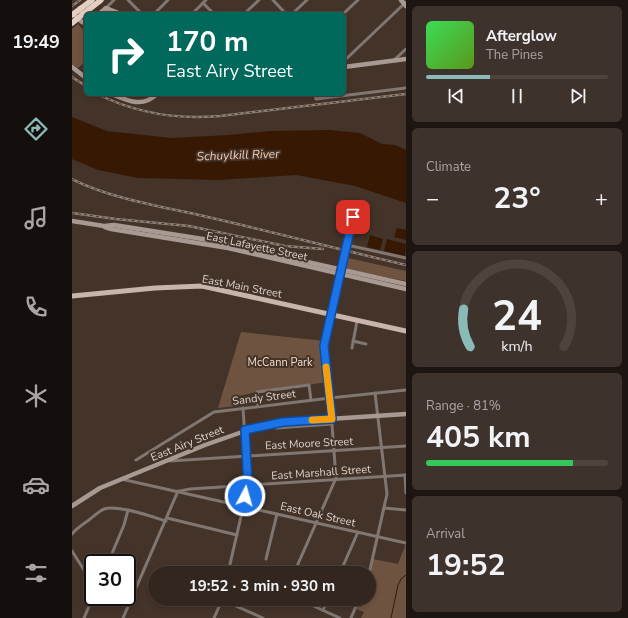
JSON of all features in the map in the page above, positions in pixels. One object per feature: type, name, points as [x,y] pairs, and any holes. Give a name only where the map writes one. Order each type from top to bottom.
[{"type":"highway","points":[[72,23],[92,0]]},
{"type":"highway","points":[[72,14],[82,11],[102,0]]},
{"type":"main road","points":[[72,14],[84,23]]},
{"type":"main road","points":[[346,67],[406,59]]},
{"type":"main road","points":[[72,67],[84,76]]},
{"type":"main road","points":[[119,96],[139,102],[148,101],[156,96]]},
{"type":"main road","name":"East Lafayette Street","points":[[72,222],[104,226],[114,225],[209,240],[406,289]]},
{"type":"main road","name":"East Lafayette Street","points":[[341,272],[406,284]]},
{"type":"main road","name":"East Main Street","points":[[72,296],[156,288],[202,286],[358,321],[406,330]]},
{"type":"main road","name":"East Airy Street","points":[[120,479],[245,430],[275,423],[332,422],[406,414]]},
{"type":"main road","points":[[72,506],[94,491],[120,479]]},
{"type":"street","points":[[103,12],[114,0]]},
{"type":"street","points":[[128,0],[140,12]]},
{"type":"street","points":[[156,12],[168,0]]},
{"type":"street","points":[[194,12],[206,0]]},
{"type":"street","points":[[246,12],[259,0]]},
{"type":"street","points":[[273,0],[284,12]]},
{"type":"street","points":[[294,12],[307,0]]},
{"type":"street","points":[[345,12],[358,0]]},
{"type":"street","points":[[203,3],[212,12]]},
{"type":"street","points":[[346,59],[404,3]]},
{"type":"street","points":[[394,61],[406,49]]},
{"type":"street","points":[[346,95],[406,88]]},
{"type":"street","points":[[315,96],[316,99],[341,96]]},
{"type":"street","points":[[297,566],[335,480],[332,422],[324,346],[353,217]]},
{"type":"street","points":[[347,244],[406,258]]},
{"type":"street","points":[[352,348],[358,321]]},
{"type":"street","points":[[353,341],[366,344]]},
{"type":"street","points":[[258,406],[257,392],[309,385],[311,400]]},
{"type":"street","name":"Sandy Street","points":[[136,460],[214,412],[406,390]]},
{"type":"street","points":[[371,566],[387,494],[375,394]]},
{"type":"street","points":[[230,566],[248,486],[243,408]]},
{"type":"street","name":"East Moore Street","points":[[166,461],[406,446]]},
{"type":"street","points":[[405,475],[406,493]]},
{"type":"street","name":"East Marshall Street","points":[[120,479],[178,491],[405,475]]},
{"type":"street","points":[[123,618],[178,491]]},
{"type":"street","name":"East Oak Street","points":[[178,491],[406,543]]},
{"type":"street","points":[[72,534],[104,509],[117,508],[237,535]]},
{"type":"street","points":[[384,508],[406,510]]},
{"type":"street","points":[[112,554],[124,525],[128,510]]},
{"type":"street","points":[[266,559],[277,514]]},
{"type":"street","points":[[343,566],[358,532]]},
{"type":"street","points":[[72,552],[84,570]]},
{"type":"street","points":[[84,618],[89,606]]},
{"type":"street","points":[[214,618],[219,606]]},
{"type":"street","points":[[235,606],[262,618]]},
{"type":"street","points":[[314,606],[340,618]]},
{"type":"street","points":[[323,610],[325,606]]},
{"type":"street","points":[[351,618],[356,606]]},
{"type":"green space","points":[[78,24],[84,31],[84,63],[78,68],[72,64],[72,29]]},
{"type":"green space","points":[[348,258],[406,271],[406,281],[345,269]]},
{"type":"green space","name":"McCann Park","points":[[241,332],[325,341],[324,346],[328,382],[239,396],[235,406],[218,408]]},
{"type":"green space","points":[[406,543],[406,618],[361,618],[364,612],[356,609],[357,606],[376,606],[376,566],[371,566],[373,559],[398,564]]},
{"type":"water","name":"Schuylkill River","points":[[72,117],[107,131],[171,138],[269,131],[330,130],[360,133],[382,144],[395,145],[406,150],[406,203],[355,186],[296,175],[218,180],[138,178],[98,170],[72,159]]},
{"type":"water","points":[[397,228],[406,230],[406,240],[394,237]]},
{"type":"water","points":[[370,235],[383,239],[380,250],[367,247]]},
{"type":"water","points":[[387,239],[406,244],[405,256],[384,251]]},
{"type":"waterway","points":[[391,618],[398,585],[401,579],[406,575]]},
{"type":"railway","points":[[72,6],[80,0]]},
{"type":"railway","points":[[72,77],[84,85]]},
{"type":"railway","points":[[101,96],[127,106],[157,114],[204,117],[406,94]]},
{"type":"railway","points":[[72,179],[123,198],[406,265]]},
{"type":"railway","points":[[72,213],[189,226],[285,246],[323,249]]},
{"type":"slow traffic","points":[[312,420],[332,419],[326,367]]},
{"type":"route","points":[[245,496],[248,486],[245,430],[283,422],[332,419],[324,346],[353,217]]}]
